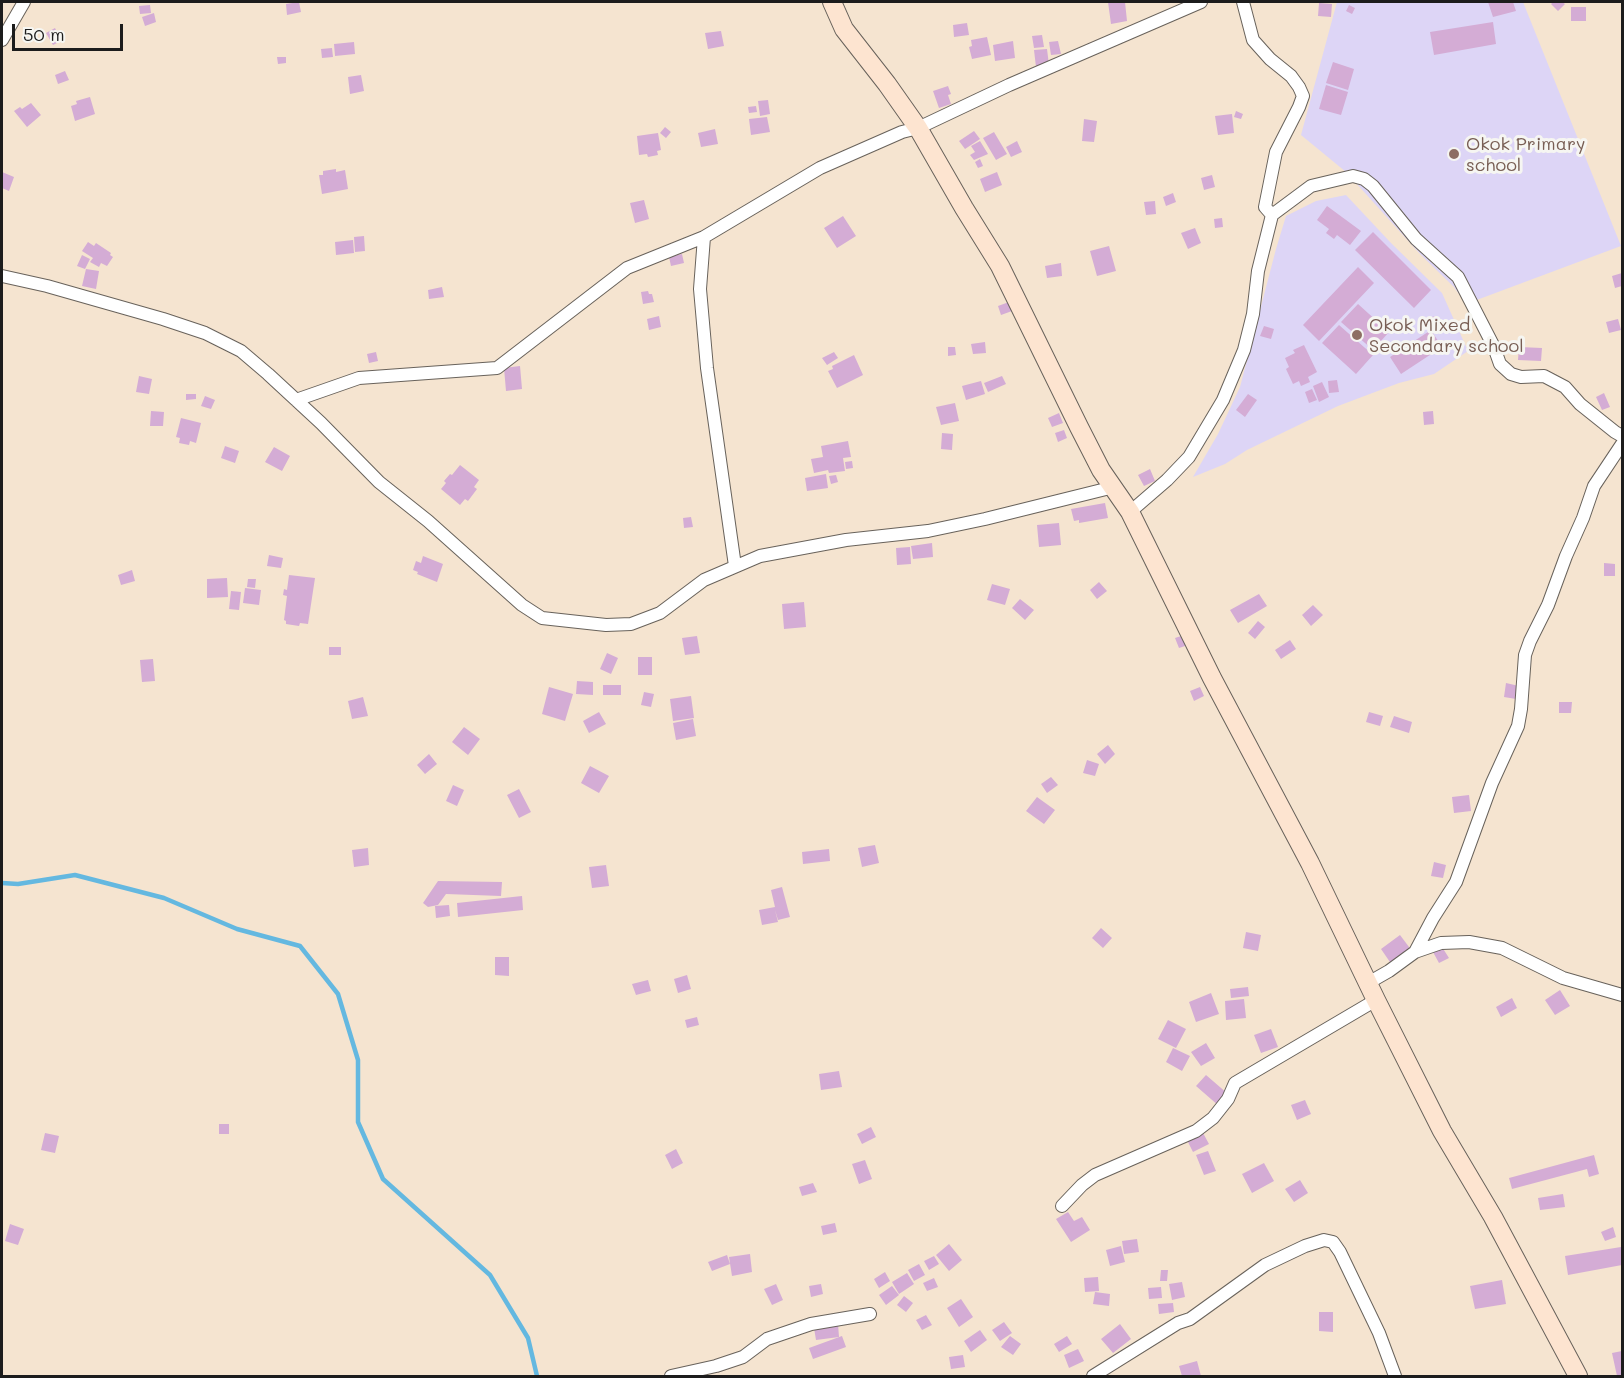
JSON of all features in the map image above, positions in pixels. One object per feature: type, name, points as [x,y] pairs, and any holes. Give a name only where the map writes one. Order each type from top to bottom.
[{"type":"street","points":[[2,40],[24,2]]},
{"type":"street","points":[[832,2],[844,29],[918,128],[1000,266],[1101,470],[1130,512],[1212,678],[1310,863],[1442,1131],[1493,1216],[1578,1377]]},
{"type":"street","points":[[296,400],[359,378],[496,368],[627,268],[704,237],[820,168],[902,132],[918,128],[1200,2]]},
{"type":"street","points":[[1243,2],[1253,40],[1270,59],[1291,76],[1303,96],[1276,152],[1265,207],[1272,215]]},
{"type":"street","points":[[1130,512],[1167,480],[1189,457],[1223,400],[1244,350],[1253,314],[1258,271],[1272,215],[1311,186],[1353,176],[1364,179],[1373,186],[1416,239],[1458,277],[1494,347],[1500,364],[1511,374],[1521,377],[1544,376],[1565,387],[1580,404],[1623,436]]},
{"type":"street","points":[[704,237],[700,289],[706,368],[735,567]]},
{"type":"street","points":[[2,276],[115,305],[205,333],[241,351],[296,400],[379,482],[428,521],[522,605],[542,618],[606,625],[632,624],[660,613],[704,580],[760,556],[846,540],[928,531],[1114,487]]},
{"type":"street","points":[[1415,952],[1456,882],[1492,783],[1518,726],[1525,655],[1530,641],[1548,605],[1594,486],[1623,444]]},
{"type":"street","points":[[1368,983],[1415,952],[1442,943],[1469,942],[1502,948],[1563,978],[1623,995]]},
{"type":"street","points":[[1062,1206],[1095,1175],[1196,1131],[1213,1118],[1228,1099],[1235,1083],[1376,1000]]},
{"type":"street","points":[[1093,1377],[1178,1323],[1190,1319],[1265,1265],[1305,1246],[1324,1240],[1334,1242],[1340,1252],[1379,1333],[1395,1377]]},
{"type":"street","points":[[671,1377],[743,1357],[767,1339],[811,1324],[870,1314]]},
{"type":"shaded area","name":"Okok Primary school","points":[[1337,2],[1523,2],[1621,246],[1466,304],[1454,287],[1421,255],[1346,172],[1301,135]]},
{"type":"shaded area","name":"Okok Mixed Secondary school","points":[[1346,195],[1442,293],[1468,351],[1434,374],[1399,383],[1338,406],[1247,450],[1225,464],[1193,477],[1218,434],[1240,387],[1286,216],[1316,201]]},
{"type":"building","points":[[299,2],[301,12],[287,15],[286,4]]},
{"type":"building","points":[[1108,2],[1125,2],[1127,21],[1111,24]]},
{"type":"building","points":[[1488,2],[1513,2],[1516,11],[1493,17]]},
{"type":"building","points":[[1553,2],[1565,4],[1558,11],[1551,4]]},
{"type":"building","points":[[1319,3],[1332,4],[1331,17],[1318,16]]},
{"type":"building","points":[[150,5],[151,13],[140,14],[139,6]]},
{"type":"building","points":[[1349,5],[1355,8],[1352,14],[1346,11]]},
{"type":"building","points":[[1571,7],[1586,7],[1586,21],[1571,21]]},
{"type":"building","points":[[154,13],[156,22],[145,26],[142,17]]},
{"type":"building","points":[[1493,22],[1496,44],[1434,55],[1430,32]]},
{"type":"building","points":[[967,23],[969,35],[954,37],[953,25]]},
{"type":"building","points":[[55,28],[61,41],[53,45],[46,33]]},
{"type":"building","points":[[721,31],[724,46],[708,49],[705,33]]},
{"type":"building","points":[[1042,35],[1044,47],[1034,48],[1032,36]]},
{"type":"building","points":[[987,37],[991,55],[972,59],[969,47],[972,46],[971,40]]},
{"type":"building","points":[[1013,41],[1015,58],[995,61],[993,45]]},
{"type":"building","points":[[1058,41],[1061,54],[1051,55],[1049,42]]},
{"type":"building","points":[[354,42],[355,54],[335,56],[334,44]]},
{"type":"building","points":[[332,48],[333,57],[322,58],[321,49]]},
{"type":"building","points":[[1047,49],[1049,65],[1036,67],[1034,50]]},
{"type":"building","points":[[277,57],[286,57],[286,63],[278,64]]},
{"type":"building","points":[[1333,62],[1354,69],[1348,90],[1326,83]]},
{"type":"building","points":[[65,71],[69,80],[58,84],[55,75]]},
{"type":"building","points":[[361,75],[364,91],[350,94],[348,77]]},
{"type":"building","points":[[1326,85],[1348,92],[1341,115],[1319,109]]},
{"type":"building","points":[[948,86],[951,104],[939,108],[933,91]]},
{"type":"building","points":[[90,97],[95,114],[75,121],[71,106],[77,104],[76,101]]},
{"type":"building","points":[[768,100],[770,114],[760,116],[758,101]]},
{"type":"building","points":[[31,103],[41,115],[27,127],[14,111]]},
{"type":"building","points":[[756,106],[757,112],[749,113],[748,107]]},
{"type":"building","points":[[1236,111],[1243,114],[1241,119],[1234,117]]},
{"type":"building","points":[[1232,114],[1234,133],[1218,135],[1215,116]]},
{"type":"building","points":[[767,117],[770,132],[751,135],[749,119]]},
{"type":"building","points":[[1084,119],[1097,121],[1094,142],[1082,141]]},
{"type":"building","points":[[665,127],[671,132],[666,138],[660,133]]},
{"type":"building","points":[[715,129],[718,144],[701,147],[698,133]]},
{"type":"building","points":[[974,131],[980,139],[965,149],[959,141]]},
{"type":"building","points":[[994,132],[1007,154],[996,160],[983,138]]},
{"type":"building","points":[[658,133],[661,150],[657,151],[658,155],[648,157],[647,154],[639,155],[637,136]]},
{"type":"building","points":[[980,141],[988,154],[974,160],[970,155],[975,152],[971,146]]},
{"type":"building","points":[[1017,141],[1022,152],[1011,157],[1006,147]]},
{"type":"building","points":[[980,159],[983,166],[978,168],[975,162]]},
{"type":"building","points":[[336,169],[336,172],[345,170],[348,189],[322,194],[319,175],[323,175],[323,171]]},
{"type":"building","points":[[2,172],[14,177],[9,191],[2,188]]},
{"type":"building","points":[[997,172],[1002,185],[985,192],[980,179]]},
{"type":"building","points":[[1212,175],[1215,187],[1204,190],[1201,178]]},
{"type":"building","points":[[1173,193],[1176,202],[1166,206],[1163,197]]},
{"type":"building","points":[[644,200],[649,219],[635,223],[630,203]]},
{"type":"building","points":[[1155,201],[1156,214],[1146,215],[1144,202]]},
{"type":"building","points":[[1327,206],[1361,231],[1350,245],[1337,235],[1334,239],[1326,233],[1329,229],[1317,220]]},
{"type":"building","points":[[843,216],[856,236],[837,248],[824,228]]},
{"type":"building","points":[[1222,218],[1223,227],[1215,228],[1214,219]]},
{"type":"building","points":[[1195,228],[1201,243],[1188,249],[1181,233]]},
{"type":"building","points":[[1373,232],[1431,290],[1414,308],[1355,250]]},
{"type":"building","points":[[364,236],[365,251],[355,252],[354,237]]},
{"type":"building","points":[[353,240],[354,253],[336,255],[335,242]]},
{"type":"building","points":[[88,242],[94,246],[96,243],[111,253],[113,257],[107,266],[101,263],[99,267],[90,262],[93,258],[82,251]]},
{"type":"building","points":[[1109,246],[1116,271],[1097,276],[1090,251]]},
{"type":"building","points":[[682,254],[684,263],[671,266],[669,257]]},
{"type":"building","points":[[82,255],[90,259],[85,269],[77,266]]},
{"type":"building","points":[[1061,263],[1062,276],[1047,278],[1045,266]]},
{"type":"building","points":[[1358,267],[1374,283],[1319,341],[1303,325]]},
{"type":"building","points":[[86,269],[99,271],[96,289],[82,286]]},
{"type":"building","points":[[1622,273],[1622,286],[1615,288],[1612,276]]},
{"type":"building","points":[[442,287],[444,297],[429,299],[428,290]]},
{"type":"building","points":[[648,291],[652,294],[654,302],[643,304],[641,292]]},
{"type":"building","points":[[1009,302],[1012,311],[1001,315],[998,306]]},
{"type":"building","points":[[1358,304],[1389,332],[1373,350],[1341,322]]},
{"type":"building","points":[[659,316],[661,327],[649,330],[647,319]]},
{"type":"building","points":[[1437,316],[1438,323],[1426,325],[1425,318]]},
{"type":"building","points":[[1618,319],[1621,330],[1609,333],[1606,322]]},
{"type":"building","points":[[1339,325],[1373,355],[1356,374],[1322,343]]},
{"type":"building","points":[[1264,326],[1274,329],[1271,339],[1260,336]]},
{"type":"building","points":[[1431,330],[1442,347],[1401,374],[1390,357]]},
{"type":"building","points":[[985,342],[986,353],[973,354],[971,344]]},
{"type":"building","points":[[1304,345],[1317,372],[1308,377],[1310,382],[1301,386],[1299,381],[1293,384],[1286,369],[1289,367],[1285,358],[1295,353],[1293,350]]},
{"type":"building","points":[[948,347],[955,347],[956,355],[948,356]]},
{"type":"building","points":[[1519,347],[1542,348],[1541,361],[1518,360]]},
{"type":"building","points":[[376,352],[378,361],[369,363],[367,354]]},
{"type":"building","points":[[834,352],[838,358],[827,365],[822,358]]},
{"type":"building","points":[[854,355],[863,375],[837,388],[828,371],[833,369],[832,366]]},
{"type":"building","points":[[520,366],[522,389],[506,391],[504,368]]},
{"type":"building","points":[[139,376],[152,379],[149,394],[136,392]]},
{"type":"building","points":[[1002,376],[1006,384],[988,392],[984,383]]},
{"type":"building","points":[[1337,380],[1339,392],[1329,393],[1328,381]]},
{"type":"building","points":[[981,381],[985,394],[966,400],[962,386]]},
{"type":"building","points":[[1322,382],[1329,397],[1319,402],[1313,386]]},
{"type":"building","points":[[1312,389],[1317,400],[1309,403],[1305,392]]},
{"type":"building","points":[[1604,393],[1610,407],[1602,410],[1596,397]]},
{"type":"building","points":[[186,394],[196,394],[196,399],[186,400]]},
{"type":"building","points":[[1248,394],[1257,400],[1245,417],[1236,410]]},
{"type":"building","points":[[205,396],[215,400],[211,409],[201,406]]},
{"type":"building","points":[[955,403],[959,421],[941,425],[936,407]]},
{"type":"building","points":[[151,411],[164,412],[163,426],[150,426]]},
{"type":"building","points":[[1433,411],[1434,424],[1424,425],[1423,412]]},
{"type":"building","points":[[1059,413],[1063,423],[1052,427],[1048,418]]},
{"type":"building","points":[[181,418],[201,423],[196,443],[190,441],[189,445],[179,443],[180,438],[176,437]]},
{"type":"building","points":[[1064,430],[1067,438],[1058,442],[1055,433]]},
{"type":"building","points":[[942,433],[953,434],[952,450],[941,449]]},
{"type":"building","points":[[848,441],[851,457],[843,458],[845,471],[829,473],[828,470],[814,473],[811,459],[823,457],[821,446]]},
{"type":"building","points":[[225,446],[239,451],[235,463],[221,458]]},
{"type":"building","points":[[274,447],[290,456],[282,471],[265,462]]},
{"type":"building","points":[[852,461],[853,468],[846,469],[845,462]]},
{"type":"building","points":[[460,465],[479,480],[474,487],[477,489],[468,501],[465,499],[460,505],[441,489],[446,483],[444,481]]},
{"type":"building","points":[[1150,469],[1155,481],[1144,486],[1138,475]]},
{"type":"building","points":[[826,474],[828,488],[807,491],[805,478]]},
{"type":"building","points":[[836,475],[838,482],[831,484],[829,476]]},
{"type":"building","points":[[1105,503],[1108,518],[1079,523],[1079,520],[1074,521],[1071,509]]},
{"type":"building","points":[[691,517],[693,527],[684,528],[683,518]]},
{"type":"building","points":[[1059,523],[1061,545],[1039,547],[1037,525]]},
{"type":"building","points":[[932,543],[933,557],[913,559],[911,546]]},
{"type":"building","points":[[910,547],[911,564],[897,565],[896,548]]},
{"type":"building","points":[[269,555],[283,558],[281,568],[267,566]]},
{"type":"building","points":[[423,556],[443,564],[437,582],[413,570],[416,561],[421,563]]},
{"type":"building","points":[[1604,563],[1615,564],[1615,576],[1604,576]]},
{"type":"building","points":[[132,570],[135,581],[121,585],[118,575]]},
{"type":"building","points":[[289,575],[315,578],[308,624],[300,623],[299,626],[286,624],[284,620],[287,596],[283,595],[284,589],[287,590]]},
{"type":"building","points":[[227,578],[228,597],[207,598],[207,579]]},
{"type":"building","points":[[248,579],[256,579],[255,588],[247,587]]},
{"type":"building","points":[[1099,582],[1107,591],[1097,599],[1090,590]]},
{"type":"building","points":[[992,584],[1010,589],[1005,605],[987,600]]},
{"type":"building","points":[[245,588],[261,590],[259,605],[243,603]]},
{"type":"building","points":[[231,591],[241,592],[239,610],[229,609]]},
{"type":"building","points":[[1259,594],[1267,606],[1238,623],[1230,610]]},
{"type":"building","points":[[1020,599],[1034,610],[1025,620],[1012,608]]},
{"type":"building","points":[[804,602],[806,627],[784,629],[782,604]]},
{"type":"building","points":[[1313,605],[1323,615],[1311,626],[1302,615]]},
{"type":"building","points":[[1258,621],[1265,627],[1255,639],[1248,633]]},
{"type":"building","points":[[1184,635],[1188,645],[1179,648],[1175,638]]},
{"type":"building","points":[[697,636],[700,653],[685,655],[682,638]]},
{"type":"building","points":[[1290,640],[1296,649],[1281,659],[1275,650]]},
{"type":"building","points":[[329,647],[341,647],[341,655],[329,655]]},
{"type":"building","points":[[607,653],[618,658],[611,674],[600,669]]},
{"type":"building","points":[[638,657],[652,657],[652,675],[638,675]]},
{"type":"building","points":[[153,659],[155,681],[142,682],[140,660]]},
{"type":"building","points":[[577,681],[593,682],[593,695],[576,694]]},
{"type":"building","points":[[1506,683],[1519,686],[1516,699],[1504,697]]},
{"type":"building","points":[[603,685],[621,685],[621,695],[603,695]]},
{"type":"building","points":[[549,687],[573,694],[565,721],[542,714]]},
{"type":"building","points":[[1200,687],[1204,696],[1194,701],[1190,691]]},
{"type":"building","points":[[644,692],[654,694],[651,707],[641,705]]},
{"type":"building","points":[[691,696],[694,718],[673,721],[670,699]]},
{"type":"building","points":[[363,697],[368,716],[352,719],[348,701]]},
{"type":"building","points":[[1559,702],[1572,702],[1571,713],[1559,713]]},
{"type":"building","points":[[599,712],[606,724],[589,733],[583,721]]},
{"type":"building","points":[[1369,712],[1383,716],[1380,726],[1366,722]]},
{"type":"building","points":[[1394,716],[1412,722],[1409,733],[1390,727]]},
{"type":"building","points":[[693,719],[696,736],[676,740],[673,723]]},
{"type":"building","points":[[464,727],[480,739],[468,755],[452,742]]},
{"type":"building","points":[[1108,745],[1115,754],[1105,764],[1097,754]]},
{"type":"building","points":[[429,754],[437,764],[425,774],[417,765]]},
{"type":"building","points":[[1087,760],[1099,764],[1095,776],[1083,773]]},
{"type":"building","points":[[590,766],[609,776],[599,793],[581,783]]},
{"type":"building","points":[[1051,777],[1058,785],[1047,793],[1041,784]]},
{"type":"building","points":[[453,785],[464,790],[457,806],[446,801]]},
{"type":"building","points":[[519,789],[531,812],[519,818],[507,795]]},
{"type":"building","points":[[1469,795],[1471,811],[1454,813],[1452,797]]},
{"type":"building","points":[[1037,797],[1055,810],[1044,824],[1026,811]]},
{"type":"building","points":[[875,845],[879,863],[862,867],[858,848]]},
{"type":"building","points":[[368,848],[369,865],[354,867],[352,850]]},
{"type":"building","points":[[829,849],[830,861],[803,864],[802,852]]},
{"type":"building","points":[[1434,862],[1446,865],[1443,878],[1431,876]]},
{"type":"building","points":[[606,865],[609,886],[592,888],[589,867]]},
{"type":"building","points":[[438,881],[502,882],[501,896],[446,894],[438,905],[428,907],[423,903]]},
{"type":"building","points":[[782,887],[790,917],[778,920],[775,910],[778,922],[762,925],[759,910],[775,907],[771,890]]},
{"type":"building","points":[[522,896],[523,910],[458,917],[457,903]]},
{"type":"building","points":[[449,905],[450,916],[436,918],[435,906]]},
{"type":"building","points":[[1101,928],[1112,938],[1103,948],[1092,938]]},
{"type":"building","points":[[1246,932],[1261,935],[1258,951],[1243,948]]},
{"type":"building","points":[[1400,935],[1412,951],[1392,965],[1381,949]]},
{"type":"building","points":[[1442,947],[1449,958],[1439,963],[1433,952]]},
{"type":"building","points":[[495,957],[509,957],[509,976],[495,975]]},
{"type":"building","points":[[687,975],[691,989],[678,993],[674,979]]},
{"type":"building","points":[[648,980],[651,991],[636,995],[632,984]]},
{"type":"building","points":[[1248,987],[1249,996],[1231,998],[1230,989]]},
{"type":"building","points":[[1560,990],[1570,1006],[1555,1015],[1545,1000]]},
{"type":"building","points":[[1211,993],[1219,1014],[1196,1022],[1189,1002]]},
{"type":"building","points":[[1512,998],[1517,1008],[1501,1017],[1496,1007]]},
{"type":"building","points":[[1244,999],[1246,1018],[1226,1020],[1225,1001]]},
{"type":"building","points":[[697,1017],[699,1025],[687,1028],[685,1020]]},
{"type":"building","points":[[1168,1020],[1186,1029],[1176,1048],[1158,1039]]},
{"type":"building","points":[[1271,1029],[1278,1047],[1261,1053],[1254,1035]]},
{"type":"building","points":[[1206,1043],[1215,1058],[1201,1066],[1191,1052]]},
{"type":"building","points":[[1173,1048],[1190,1056],[1182,1071],[1166,1062]]},
{"type":"building","points":[[839,1071],[842,1087],[821,1090],[819,1074]]},
{"type":"building","points":[[1206,1075],[1228,1094],[1219,1106],[1196,1086]]},
{"type":"building","points":[[1305,1100],[1311,1114],[1297,1120],[1291,1105]]},
{"type":"building","points":[[219,1124],[229,1124],[229,1134],[219,1134]]},
{"type":"building","points":[[871,1127],[876,1137],[862,1144],[857,1134]]},
{"type":"building","points":[[45,1133],[59,1136],[55,1153],[41,1150]]},
{"type":"building","points":[[1203,1133],[1209,1144],[1193,1152],[1187,1140]]},
{"type":"building","points":[[676,1149],[683,1163],[672,1169],[665,1155]]},
{"type":"building","points":[[1208,1151],[1216,1171],[1204,1175],[1196,1155]]},
{"type":"building","points":[[1594,1155],[1599,1174],[1589,1177],[1587,1169],[1512,1189],[1509,1178]]},
{"type":"building","points":[[865,1160],[872,1179],[859,1184],[852,1164]]},
{"type":"building","points":[[1264,1163],[1274,1181],[1252,1193],[1242,1174]]},
{"type":"building","points":[[1300,1180],[1308,1193],[1294,1202],[1285,1189]]},
{"type":"building","points":[[813,1183],[817,1192],[802,1196],[799,1187]]},
{"type":"building","points":[[1563,1194],[1565,1207],[1540,1210],[1538,1198]]},
{"type":"building","points":[[1068,1212],[1074,1221],[1082,1217],[1090,1230],[1071,1242],[1056,1219]]},
{"type":"building","points":[[835,1223],[837,1232],[823,1235],[821,1226]]},
{"type":"building","points":[[10,1224],[24,1229],[18,1245],[5,1241]]},
{"type":"building","points":[[1613,1227],[1616,1237],[1605,1241],[1601,1232]]},
{"type":"building","points":[[1137,1239],[1139,1252],[1124,1254],[1122,1241]]},
{"type":"building","points":[[949,1244],[962,1260],[949,1271],[936,1255]]},
{"type":"building","points":[[1121,1246],[1125,1262],[1110,1266],[1106,1250]]},
{"type":"building","points":[[1621,1247],[1622,1265],[1568,1275],[1565,1256]]},
{"type":"building","points":[[750,1254],[752,1272],[732,1276],[729,1257]]},
{"type":"building","points":[[727,1255],[730,1264],[712,1271],[708,1262]]},
{"type":"building","points":[[934,1256],[939,1264],[929,1270],[924,1261]]},
{"type":"building","points":[[919,1264],[925,1275],[914,1281],[908,1270]]},
{"type":"building","points":[[1161,1270],[1168,1270],[1167,1281],[1160,1281]]},
{"type":"building","points":[[885,1272],[890,1281],[879,1288],[874,1279]]},
{"type":"building","points":[[907,1273],[914,1284],[899,1294],[892,1282]]},
{"type":"building","points":[[1098,1277],[1099,1291],[1085,1292],[1084,1278]]},
{"type":"building","points":[[934,1278],[938,1287],[927,1291],[923,1283]]},
{"type":"building","points":[[1502,1280],[1506,1304],[1475,1309],[1470,1286]]},
{"type":"building","points":[[1182,1282],[1185,1297],[1172,1300],[1169,1284]]},
{"type":"building","points":[[776,1284],[783,1300],[772,1305],[764,1289]]},
{"type":"building","points":[[821,1284],[823,1294],[811,1297],[809,1286]]},
{"type":"building","points":[[892,1286],[899,1295],[886,1305],[879,1295]]},
{"type":"building","points":[[1161,1287],[1162,1298],[1149,1299],[1148,1288]]},
{"type":"building","points":[[1095,1292],[1110,1294],[1109,1306],[1093,1304]]},
{"type":"building","points":[[904,1296],[913,1303],[906,1312],[897,1305]]},
{"type":"building","points":[[961,1299],[973,1317],[959,1327],[947,1308]]},
{"type":"building","points":[[1173,1303],[1174,1312],[1159,1314],[1158,1304]]},
{"type":"building","points":[[1319,1312],[1333,1312],[1333,1332],[1319,1331]]},
{"type":"building","points":[[926,1315],[932,1325],[922,1330],[916,1320]]},
{"type":"building","points":[[1004,1322],[1012,1333],[1000,1341],[992,1330]]},
{"type":"building","points":[[838,1324],[839,1337],[816,1340],[814,1328]]},
{"type":"building","points":[[1120,1324],[1131,1339],[1113,1353],[1101,1339]]},
{"type":"building","points":[[980,1330],[987,1340],[971,1352],[964,1341]]},
{"type":"building","points":[[842,1336],[846,1347],[813,1359],[809,1348]]},
{"type":"building","points":[[1010,1336],[1021,1344],[1013,1355],[1001,1347]]},
{"type":"building","points":[[1067,1336],[1072,1344],[1059,1352],[1054,1344]]},
{"type":"building","points":[[1078,1349],[1084,1361],[1069,1368],[1064,1355]]},
{"type":"building","points":[[1622,1351],[1622,1376],[1617,1376],[1612,1353]]},
{"type":"building","points":[[963,1355],[965,1367],[951,1369],[949,1357]]},
{"type":"building","points":[[1197,1361],[1201,1376],[1182,1376],[1179,1366]]},
{"type":"waterway","points":[[2,883],[18,884],[75,875],[164,898],[237,929],[300,946],[338,994],[358,1060],[358,1122],[383,1179],[490,1275],[528,1338],[537,1376]]},
{"type":"place","name":"Okok Primary school","points":[[1454,154]]},
{"type":"place","name":"Okok Mixed Secondary school","points":[[1357,335]]}]
